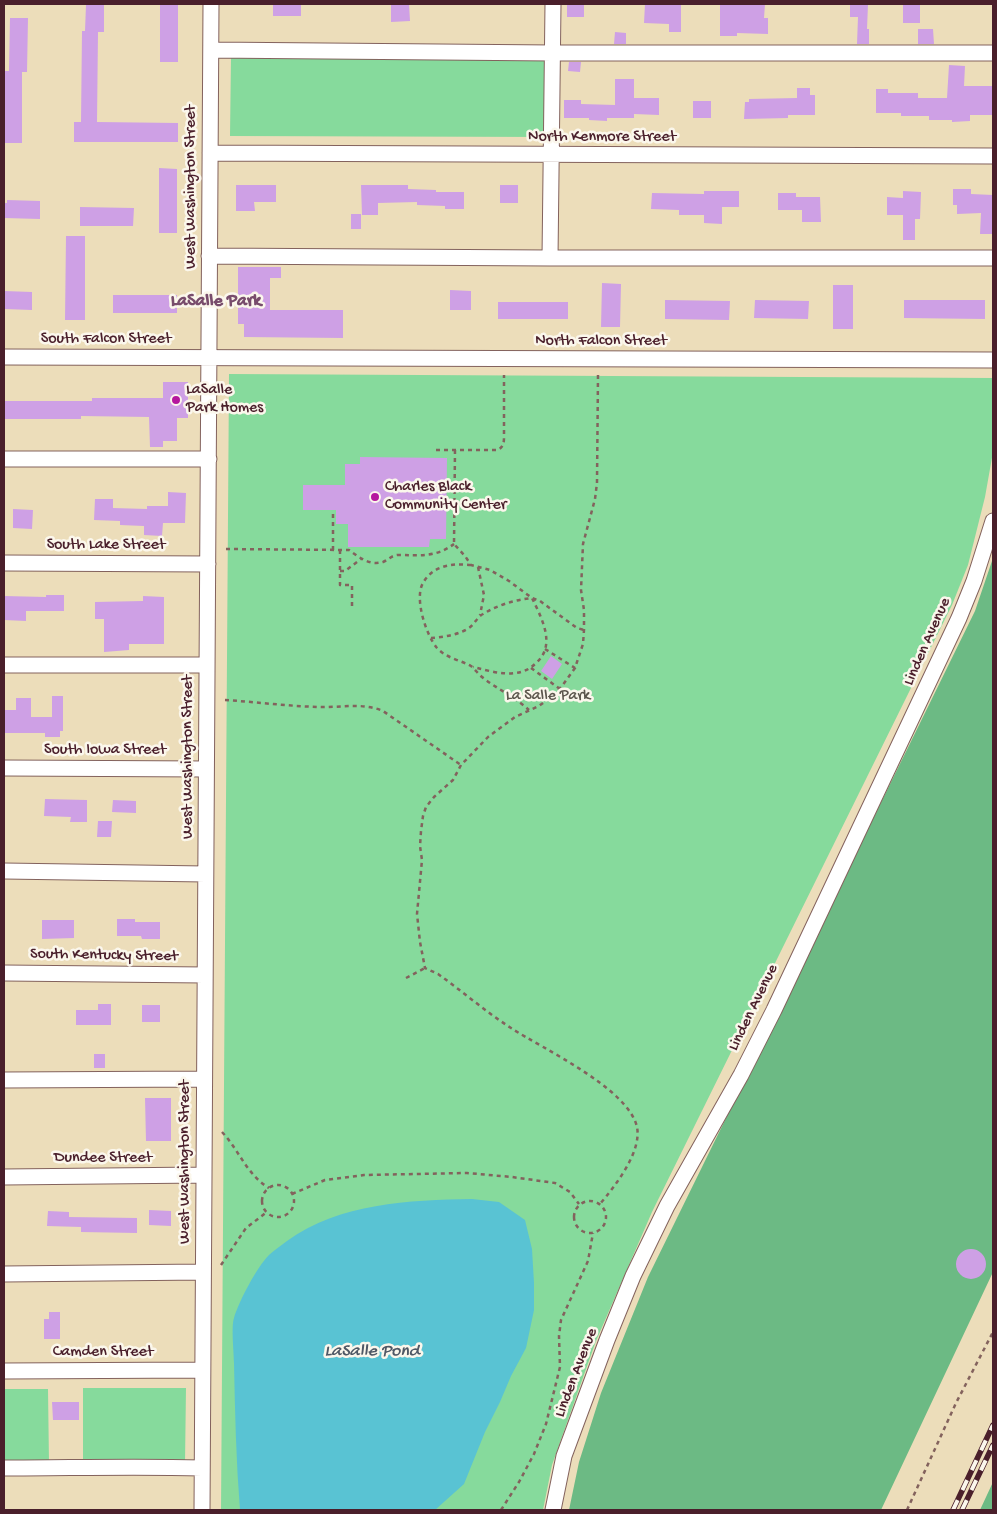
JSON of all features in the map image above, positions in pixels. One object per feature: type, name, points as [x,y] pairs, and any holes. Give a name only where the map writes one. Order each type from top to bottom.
[{"type":"street","name":"West Washington Street","points":[[202,1510],[211,4]]},
{"type":"street","points":[[550,258],[553,4]]},
{"type":"street","points":[[211,50],[553,53],[993,53]]},
{"type":"street","name":"North Kenmore Street","points":[[210,153],[993,156]]},
{"type":"street","points":[[209,256],[993,258]]},
{"type":"street","name":"South Falcon Street","points":[[4,357],[209,358]]},
{"type":"street","name":"North Falcon Street","points":[[209,358],[993,360]]},
{"type":"street","points":[[4,459],[209,459]]},
{"type":"street","name":"Linden Avenue","points":[[553,1510],[564,1456],[633,1276],[667,1206],[741,1075],[774,1010],[955,627],[974,581],[993,521]]},
{"type":"street","name":"South Lake Street","points":[[4,563],[208,564]]},
{"type":"street","points":[[4,665],[207,665]]},
{"type":"street","name":"South Iowa Street","points":[[4,768],[206,769]]},
{"type":"street","points":[[4,871],[205,874]]},
{"type":"street","name":"South Kentucky Street","points":[[4,973],[205,975]]},
{"type":"street","points":[[4,1080],[204,1079]]},
{"type":"street","name":"Dundee Street","points":[[4,1177],[203,1175]]},
{"type":"street","points":[[4,1274],[202,1272]]},
{"type":"street","name":"Camden Street","points":[[4,1371],[202,1370]]},
{"type":"street","points":[[4,1468],[202,1468]]},
{"type":"path","points":[[436,450],[498,450],[501,448],[504,443],[504,375]]},
{"type":"path","points":[[425,968],[417,914],[422,860],[420,846],[423,816],[426,807],[453,780],[461,765],[488,737],[515,717],[551,697],[560,689],[575,668],[584,630],[581,590],[583,544],[595,499],[597,483],[598,375]]},
{"type":"path","points":[[455,450],[454,544],[466,556],[471,565]]},
{"type":"path","points":[[333,510],[333,550]]},
{"type":"path","points":[[226,550],[349,550],[367,562],[382,562],[392,556],[432,555],[445,551],[454,544]]},
{"type":"path","points":[[340,550],[340,585],[352,585],[352,606]]},
{"type":"path","points":[[340,571],[345,571],[361,559]]},
{"type":"path","points":[[532,598],[545,629],[545,649],[540,660],[531,668],[514,674],[472,667],[448,656],[438,649],[424,624],[420,594],[422,584],[429,574],[438,568],[460,564],[471,565],[490,570],[509,581],[577,628],[584,630]]},
{"type":"path","points":[[431,638],[447,636],[464,630],[476,622],[480,615],[484,595],[478,567]]},
{"type":"path","points":[[480,615],[507,603],[532,598]]},
{"type":"path","points":[[545,649],[575,668]]},
{"type":"path","points":[[472,667],[481,676],[529,710]]},
{"type":"path","points":[[531,668],[560,689]]},
{"type":"path","points":[[225,700],[320,707],[365,705],[375,707],[461,765]]},
{"type":"path","points":[[406,978],[425,968]]},
{"type":"path","points":[[425,968],[438,974],[510,1028],[605,1087],[625,1105],[636,1125],[638,1134],[633,1154],[623,1174],[600,1204]]},
{"type":"path","points":[[222,1132],[231,1142],[251,1174],[260,1183],[269,1188]]},
{"type":"path","points":[[292,1194],[325,1180],[364,1175],[467,1174],[512,1177],[555,1183],[570,1192],[579,1204]]},
{"type":"path","points":[[279,1185],[284,1186],[292,1194],[293,1203],[289,1212],[280,1216],[267,1212],[262,1202],[269,1188],[279,1185]]},
{"type":"path","points":[[590,1200],[600,1204],[604,1208],[606,1219],[602,1228],[593,1233],[583,1232],[575,1224],[574,1214],[579,1204],[590,1200]]},
{"type":"path","points":[[221,1265],[246,1228],[267,1212]]},
{"type":"path","points":[[501,1510],[534,1454],[546,1424],[560,1367],[559,1336],[561,1320],[588,1261],[593,1233]]},
{"type":"path","points":[[907,1510],[956,1403],[993,1332]]},
{"type":"green space","points":[[231,56],[550,57],[550,137],[230,136]]},
{"type":"green space","name":"La Salle Park","points":[[229,374],[993,378],[993,452],[985,497],[968,565],[952,605],[652,1212],[596,1341],[552,1465],[543,1510],[221,1510]]},
{"type":"green space","points":[[993,558],[993,1272],[881,1510],[569,1510],[579,1462],[601,1393],[648,1277],[975,611]]},
{"type":"green space","points":[[83,1388],[186,1388],[185,1463],[83,1464]]},
{"type":"green space","points":[[4,1389],[48,1389],[49,1464],[4,1464]]},
{"type":"green space","points":[[993,1482],[993,1510],[980,1510]]},
{"type":"water","name":"LaSalle Pond","points":[[472,1199],[499,1202],[525,1220],[532,1249],[534,1310],[526,1348],[485,1432],[464,1484],[435,1510],[240,1510],[233,1322],[244,1294],[264,1260],[287,1241],[308,1228],[352,1211],[400,1203]]},
{"type":"building","points":[[160,4],[178,4],[178,62],[160,62]]},
{"type":"building","points":[[273,4],[301,4],[301,16],[273,16]]},
{"type":"building","points":[[391,4],[409,4],[410,21],[391,22]]},
{"type":"building","points":[[567,4],[584,4],[584,17],[567,17]]},
{"type":"building","points":[[645,4],[681,4],[681,32],[669,32],[669,24],[644,23]]},
{"type":"building","points":[[720,4],[765,4],[764,18],[768,18],[768,34],[737,33],[737,36],[720,36]]},
{"type":"building","points":[[850,4],[868,4],[867,29],[869,29],[869,44],[857,44],[858,17],[850,17]]},
{"type":"building","points":[[903,4],[920,4],[920,23],[903,23]]},
{"type":"building","points":[[86,5],[104,5],[104,32],[98,32],[97,122],[178,123],[178,142],[74,142],[74,122],[81,122],[82,31],[85,31]]},
{"type":"building","points":[[10,18],[28,18],[27,72],[22,72],[22,143],[5,143],[5,71],[9,71]]},
{"type":"building","points":[[918,29],[933,29],[934,44],[918,44]]},
{"type":"building","points":[[615,32],[626,33],[626,44],[614,44]]},
{"type":"building","points":[[569,62],[581,62],[580,72],[568,71]]},
{"type":"building","points":[[949,65],[965,66],[964,86],[993,86],[993,115],[970,115],[970,121],[952,122],[952,120],[929,120],[929,116],[901,116],[901,113],[876,113],[876,89],[888,89],[888,93],[918,93],[918,98],[947,98]]},
{"type":"building","points":[[615,79],[634,79],[634,98],[659,98],[659,115],[634,114],[634,118],[607,118],[607,121],[589,120],[589,118],[564,118],[564,100],[581,100],[581,104],[615,105]]},
{"type":"building","points":[[797,88],[810,88],[810,95],[815,95],[815,115],[788,115],[788,118],[744,119],[745,102],[749,102],[749,99],[797,98]]},
{"type":"building","points":[[693,101],[711,101],[711,118],[693,118]]},
{"type":"building","points":[[159,168],[177,169],[177,233],[159,233]]},
{"type":"building","points":[[236,185],[276,185],[276,202],[254,202],[255,211],[236,211]]},
{"type":"building","points":[[361,185],[408,185],[408,189],[464,192],[464,209],[445,209],[445,206],[417,205],[417,202],[378,203],[378,215],[362,215]]},
{"type":"building","points":[[500,185],[518,185],[518,203],[500,203]]},
{"type":"building","points":[[953,189],[971,189],[971,194],[993,195],[993,234],[980,234],[981,213],[957,214],[957,205],[953,205]]},
{"type":"building","points":[[704,191],[739,191],[739,207],[722,207],[722,224],[704,223],[704,215],[679,215],[679,210],[651,209],[652,193],[704,194]]},
{"type":"building","points":[[903,191],[921,192],[920,219],[915,219],[915,240],[903,240],[903,215],[887,215],[887,197],[903,198]]},
{"type":"building","points":[[778,193],[796,193],[796,197],[820,197],[821,222],[802,222],[802,210],[778,210]]},
{"type":"building","points":[[7,200],[40,201],[40,219],[4,218],[4,203],[7,203]]},
{"type":"building","points":[[80,207],[134,208],[133,226],[80,226]]},
{"type":"building","points":[[351,214],[361,214],[361,229],[351,229]]},
{"type":"building","points":[[66,236],[85,236],[85,320],[65,320]]},
{"type":"building","points":[[238,267],[281,267],[281,278],[270,278],[270,310],[343,310],[343,338],[244,337],[244,324],[238,324]]},
{"type":"building","points":[[602,283],[621,284],[620,327],[601,327]]},
{"type":"building","points":[[833,285],[853,285],[853,329],[833,329]]},
{"type":"building","points":[[450,290],[471,291],[471,310],[450,310]]},
{"type":"building","points":[[4,291],[32,292],[32,310],[4,309]]},
{"type":"building","points":[[113,295],[177,295],[177,313],[113,313]]},
{"type":"building","points":[[665,300],[730,301],[729,320],[665,319]]},
{"type":"building","points":[[755,300],[809,301],[808,319],[754,318]]},
{"type":"building","points":[[904,300],[985,300],[985,319],[904,318]]},
{"type":"building","points":[[498,302],[568,302],[568,319],[498,319]]},
{"type":"building","points":[[163,382],[188,382],[188,418],[177,418],[177,441],[163,441],[163,447],[150,447],[149,417],[81,416],[81,419],[4,419],[4,401],[92,401],[92,398],[163,398]]},
{"type":"building","name":"Charles Black Community Center","points":[[360,457],[447,458],[446,539],[430,539],[429,547],[348,547],[348,524],[336,524],[336,510],[303,510],[303,485],[345,485],[345,464],[360,464]]},
{"type":"building","points":[[168,492],[186,493],[185,523],[163,523],[162,536],[144,535],[144,526],[120,525],[120,521],[94,520],[95,499],[113,499],[113,508],[147,509],[147,506],[168,506]]},
{"type":"building","points":[[13,509],[33,510],[32,529],[13,528]]},
{"type":"building","points":[[46,595],[64,595],[64,611],[26,611],[26,621],[4,620],[4,596],[46,597]]},
{"type":"building","points":[[143,596],[164,597],[164,644],[129,644],[129,650],[104,652],[104,619],[95,619],[95,602],[143,601]]},
{"type":"building","points":[[551,656],[562,664],[552,679],[541,671]]},
{"type":"building","points":[[52,696],[63,696],[63,731],[60,731],[60,737],[45,737],[45,733],[4,733],[4,710],[16,710],[16,698],[31,698],[31,717],[52,717]]},
{"type":"building","points":[[45,799],[87,800],[87,822],[70,822],[71,817],[44,816]]},
{"type":"building","points":[[113,800],[136,801],[136,813],[112,812]]},
{"type":"building","points":[[98,821],[112,821],[111,837],[97,837]]},
{"type":"building","points":[[117,919],[135,919],[135,922],[160,922],[160,939],[142,939],[141,936],[117,936]]},
{"type":"building","points":[[42,920],[74,920],[74,938],[42,939]]},
{"type":"building","points":[[98,1004],[111,1004],[111,1025],[76,1025],[76,1010],[98,1010]]},
{"type":"building","points":[[142,1005],[160,1005],[160,1022],[142,1022]]},
{"type":"building","points":[[94,1054],[105,1054],[105,1068],[94,1068]]},
{"type":"building","points":[[145,1098],[171,1098],[171,1141],[146,1141]]},
{"type":"building","points":[[149,1210],[171,1211],[171,1226],[149,1225]]},
{"type":"building","points":[[48,1211],[69,1212],[69,1217],[137,1218],[137,1233],[81,1232],[81,1227],[47,1226]]},
{"type":"building","points":[[971,1249],[982,1253],[986,1264],[982,1275],[971,1279],[960,1275],[956,1264],[960,1253]]},
{"type":"building","points":[[49,1312],[60,1312],[60,1339],[44,1339],[44,1319],[49,1319]]},
{"type":"building","points":[[52,1402],[79,1402],[79,1420],[53,1420]]},
{"type":"railway","points":[[953,1510],[993,1425]]},
{"type":"railway","points":[[962,1510],[993,1445]]},
{"type":"place","name":"LaSalle Park Homes","points":[[176,400]]},
{"type":"place","name":"Charles Black Community Center","points":[[375,497]]},
{"type":"district","name":"LaSalle Park","points":[[216,302]]}]
